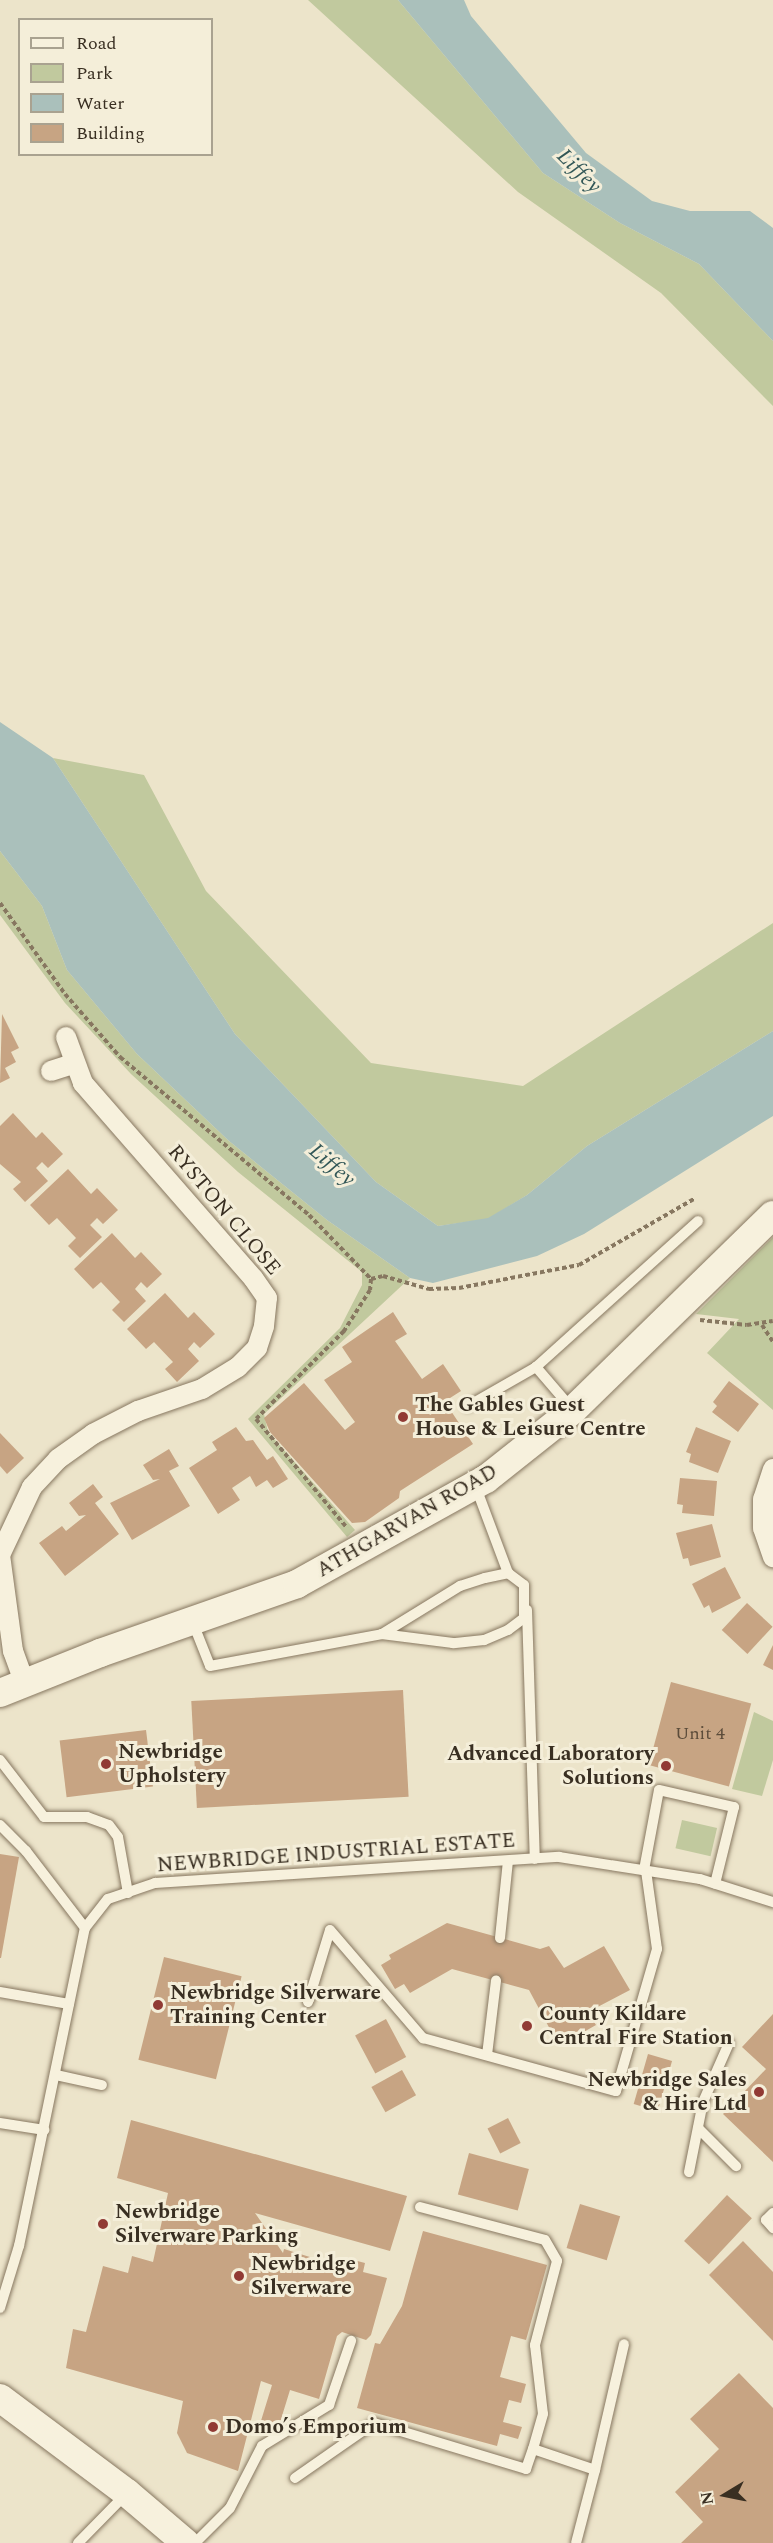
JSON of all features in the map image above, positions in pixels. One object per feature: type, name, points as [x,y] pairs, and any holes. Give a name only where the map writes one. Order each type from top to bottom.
[{"type":"main road","name":"ATHGARVAN ROAD","points":[[12,1687],[297,1584],[475,1485],[573,1410],[773,1215]]},
{"type":"main road","points":[[0,2398],[127,2493],[186,2543]]},
{"type":"street","name":"RYSTON CLOSE","points":[[0,1555],[33,1486],[58,1459],[93,1434],[138,1412],[202,1389],[238,1367],[257,1348],[264,1326],[267,1298],[253,1278],[83,1083],[66,1037]]},
{"type":"street","points":[[51,1071],[75,1063]]},
{"type":"street","points":[[773,1469],[763,1499],[763,1528],[773,1557]]},
{"type":"street","points":[[0,1555],[13,1651],[12,1687]]},
{"type":"lane","points":[[468,1406],[536,1367],[698,1221]]},
{"type":"lane","points":[[536,1367],[573,1410]]},
{"type":"lane","points":[[475,1485],[508,1573],[524,1585],[527,1605],[536,1859]]},
{"type":"lane","points":[[382,1634],[460,1586],[508,1573]]},
{"type":"lane","points":[[194,1623],[210,1666],[382,1634],[453,1643],[484,1640],[508,1630],[524,1618],[527,1605]]},
{"type":"lane","points":[[0,1760],[44,1817],[87,1817],[109,1825],[118,1837],[128,1893]]},
{"type":"lane","points":[[308,2002],[330,1930],[423,2038],[616,2091],[657,1949],[645,1870],[659,1790],[734,1807],[715,1884]]},
{"type":"lane","points":[[0,1825],[26,1851],[85,1928]]},
{"type":"lane","name":"NEWBRIDGE INDUSTRIAL ESTATE","points":[[0,2308],[19,2246],[85,1928],[108,1899],[155,1883],[559,1857],[645,1870],[715,1884],[773,1902]]},
{"type":"lane","points":[[500,1938],[508,1861]]},
{"type":"lane","points":[[487,2055],[496,1981]]},
{"type":"lane","points":[[0,1992],[69,2004]]},
{"type":"lane","points":[[689,2172],[704,2102],[729,2043]]},
{"type":"lane","points":[[56,2075],[102,2085]]},
{"type":"lane","points":[[0,2123],[44,2130]]},
{"type":"lane","points":[[698,2128],[736,2166]]},
{"type":"lane","points":[[295,2478],[374,2423],[526,2469],[543,2414],[535,2345],[557,2260],[545,2240],[420,2207]]},
{"type":"lane","points":[[773,2213],[766,2220],[773,2228]]},
{"type":"lane","points":[[195,2543],[230,2508],[262,2446],[329,2404],[351,2341]]},
{"type":"lane","points":[[576,2543],[624,2344]]},
{"type":"lane","points":[[533,2449],[595,2470]]},
{"type":"lane","points":[[78,2543],[127,2493]]},
{"type":"path","points":[[371,1278],[383,1276],[429,1289],[459,1288],[579,1265],[694,1199]]},
{"type":"path","points":[[674,1311],[694,1320],[762,1325],[773,1321]]},
{"type":"path","points":[[762,1325],[773,1342]]},
{"type":"green space","points":[[308,0],[398,0],[543,173],[620,223],[699,264],[773,341],[773,406],[661,293],[518,192]]},
{"type":"green space","points":[[53,758],[144,775],[206,891],[371,1063],[523,1086],[773,923],[773,1031],[587,1146],[527,1195],[488,1219],[438,1226],[376,1182],[235,1034]]},
{"type":"green space","points":[[0,851],[42,906],[67,970],[137,1054],[229,1141],[327,1220],[410,1278],[264,1414],[268,1432],[355,1530],[347,1537],[248,1419],[340,1328],[362,1285],[362,1272],[238,1172],[131,1074],[65,1003],[0,915]]},
{"type":"green space","points":[[773,1237],[773,1410],[707,1353],[739,1319],[696,1314]]},
{"type":"green space","points":[[754,1712],[773,1721],[773,1760],[762,1796],[732,1789]]},
{"type":"green space","points":[[682,1820],[717,1828],[711,1856],[675,1848]]},
{"type":"water","name":"Liffey","points":[[398,0],[464,0],[471,16],[586,153],[652,201],[690,211],[750,211],[773,228],[773,341],[699,264],[620,223],[543,173]]},
{"type":"water","name":"Liffey","points":[[0,722],[53,758],[235,1034],[376,1182],[438,1226],[488,1218],[527,1195],[587,1146],[773,1031],[773,1116],[584,1234],[537,1256],[433,1283],[410,1278],[327,1220],[229,1141],[137,1054],[67,970],[42,906],[0,851]]},
{"type":"building","points":[[2,1014],[19,1048],[11,1052],[16,1062],[5,1068],[10,1078],[0,1083]]},
{"type":"building","points":[[13,1113],[36,1138],[42,1132],[63,1154],[48,1168],[42,1162],[36,1168],[48,1181],[25,1202],[13,1189],[21,1182],[0,1164],[0,1126]]},
{"type":"building","points":[[68,1169],[91,1194],[97,1188],[118,1210],[103,1224],[97,1218],[90,1225],[102,1237],[80,1258],[68,1246],[76,1238],[57,1218],[49,1225],[30,1205]]},
{"type":"building","points":[[112,1233],[135,1258],[141,1252],[162,1274],[147,1288],[141,1282],[135,1289],[146,1301],[124,1322],[112,1310],[120,1302],[101,1282],[93,1289],[74,1269]]},
{"type":"building","points":[[165,1293],[188,1318],[194,1312],[215,1334],[200,1348],[194,1342],[188,1349],[199,1361],[177,1382],[165,1369],[173,1362],[154,1342],[146,1349],[127,1329]]},
{"type":"building","name":"The Gables Guest House & Leisure Centre","points":[[393,1312],[407,1334],[395,1341],[422,1379],[443,1364],[461,1391],[428,1412],[430,1415],[447,1405],[473,1444],[400,1491],[399,1498],[365,1522],[352,1523],[270,1432],[264,1418],[304,1383],[345,1430],[355,1422],[324,1380],[352,1362],[342,1347]]},
{"type":"building","points":[[729,1381],[759,1404],[738,1432],[712,1412],[717,1406],[713,1402]]},
{"type":"building","points":[[236,1427],[246,1441],[253,1440],[267,1460],[273,1456],[288,1479],[273,1488],[267,1480],[256,1487],[250,1476],[232,1488],[240,1500],[218,1514],[189,1468],[217,1450],[212,1442]]},
{"type":"building","points":[[696,1427],[731,1441],[718,1473],[689,1462],[691,1454],[686,1452]]},
{"type":"building","points":[[0,1433],[24,1458],[7,1474],[0,1466]]},
{"type":"building","points":[[169,1449],[179,1466],[169,1471],[190,1506],[132,1540],[110,1503],[160,1479],[153,1480],[143,1465]]},
{"type":"building","points":[[680,1478],[717,1481],[714,1516],[682,1513],[683,1505],[677,1504]]},
{"type":"building","points":[[93,1484],[103,1497],[95,1503],[119,1534],[65,1576],[39,1543],[62,1526],[66,1531],[86,1515],[79,1516],[69,1503]]},
{"type":"building","points":[[712,1524],[721,1557],[690,1566],[688,1558],[683,1559],[676,1533]]},
{"type":"building","points":[[725,1567],[741,1598],[712,1613],[709,1605],[704,1608],[692,1584]]},
{"type":"building","points":[[747,1603],[773,1627],[747,1654],[722,1630]]},
{"type":"building","points":[[773,1645],[773,1670],[763,1665]]},
{"type":"building","points":[[671,1682],[751,1703],[729,1787],[649,1765]]},
{"type":"building","points":[[403,1690],[409,1797],[197,1808],[191,1701]]},
{"type":"building","name":"Newbridge Upholstery","points":[[146,1730],[153,1787],[67,1797],[60,1741]]},
{"type":"building","points":[[0,1854],[19,1857],[1,1958],[0,1958]]},
{"type":"building","points":[[447,1923],[540,1949],[549,1946],[564,1968],[604,1946],[630,1990],[588,2012],[596,2025],[559,2046],[529,1990],[452,1969],[410,1993],[404,1984],[395,1989],[381,1965],[391,1959],[389,1955]]},
{"type":"building","points":[[164,1957],[242,1976],[216,2079],[138,2060]]},
{"type":"building","name":"Newbridge Sales & Hire Ltd","points":[[773,2014],[773,2162],[723,2114],[766,2069],[742,2047]]},
{"type":"building","points":[[386,2019],[406,2057],[375,2073],[355,2035]]},
{"type":"building","points":[[648,2054],[672,2061],[658,2111],[634,2104]]},
{"type":"building","points":[[402,2070],[416,2095],[385,2112],[371,2087]]},
{"type":"building","points":[[508,2118],[521,2143],[500,2153],[488,2128]]},
{"type":"building","name":"Newbridge Silverware","points":[[131,2120],[407,2196],[390,2251],[255,2213],[283,2253],[284,2249],[339,2266],[342,2257],[365,2263],[363,2272],[387,2278],[371,2335],[366,2340],[342,2332],[337,2336],[319,2399],[290,2390],[278,2429],[260,2424],[272,2385],[261,2381],[238,2471],[187,2453],[177,2433],[183,2401],[66,2368],[73,2329],[86,2332],[103,2266],[128,2273],[132,2256],[153,2262],[168,2193],[117,2178]]},
{"type":"building","points":[[469,2153],[529,2169],[518,2211],[458,2195]]},
{"type":"building","points":[[727,2195],[752,2218],[709,2264],[684,2241]]},
{"type":"building","points":[[580,2204],[620,2216],[607,2260],[567,2248]]},
{"type":"building","points":[[423,2231],[547,2265],[526,2340],[511,2336],[500,2377],[526,2384],[521,2403],[509,2400],[503,2422],[522,2427],[518,2439],[500,2434],[497,2446],[357,2408],[375,2343],[380,2344],[402,2306]]},
{"type":"building","points":[[743,2241],[773,2272],[773,2341],[709,2275]]},
{"type":"building","points":[[739,2373],[773,2408],[773,2543],[681,2543],[703,2522],[675,2492],[719,2449],[690,2419]]},
{"type":"place","name":"The Gables Guest House & Leisure Centre","points":[[403,1417]]},
{"type":"place","name":"Newbridge Upholstery","points":[[106,1764]]},
{"type":"place","name":"Advanced Laboratory Solutions","points":[[666,1766]]},
{"type":"place","name":"Newbridge Silverware Training Center","points":[[158,2005]]},
{"type":"place","name":"County Kildare Central Fire Station","points":[[527,2026]]},
{"type":"place","name":"Newbridge Sales & Hire Ltd","points":[[759,2092]]},
{"type":"place","name":"Newbridge Silverware Parking","points":[[103,2224]]},
{"type":"place","name":"Newbridge Silverware","points":[[239,2276]]},
{"type":"place","name":"Domo’s Emporium","points":[[213,2427]]}]
